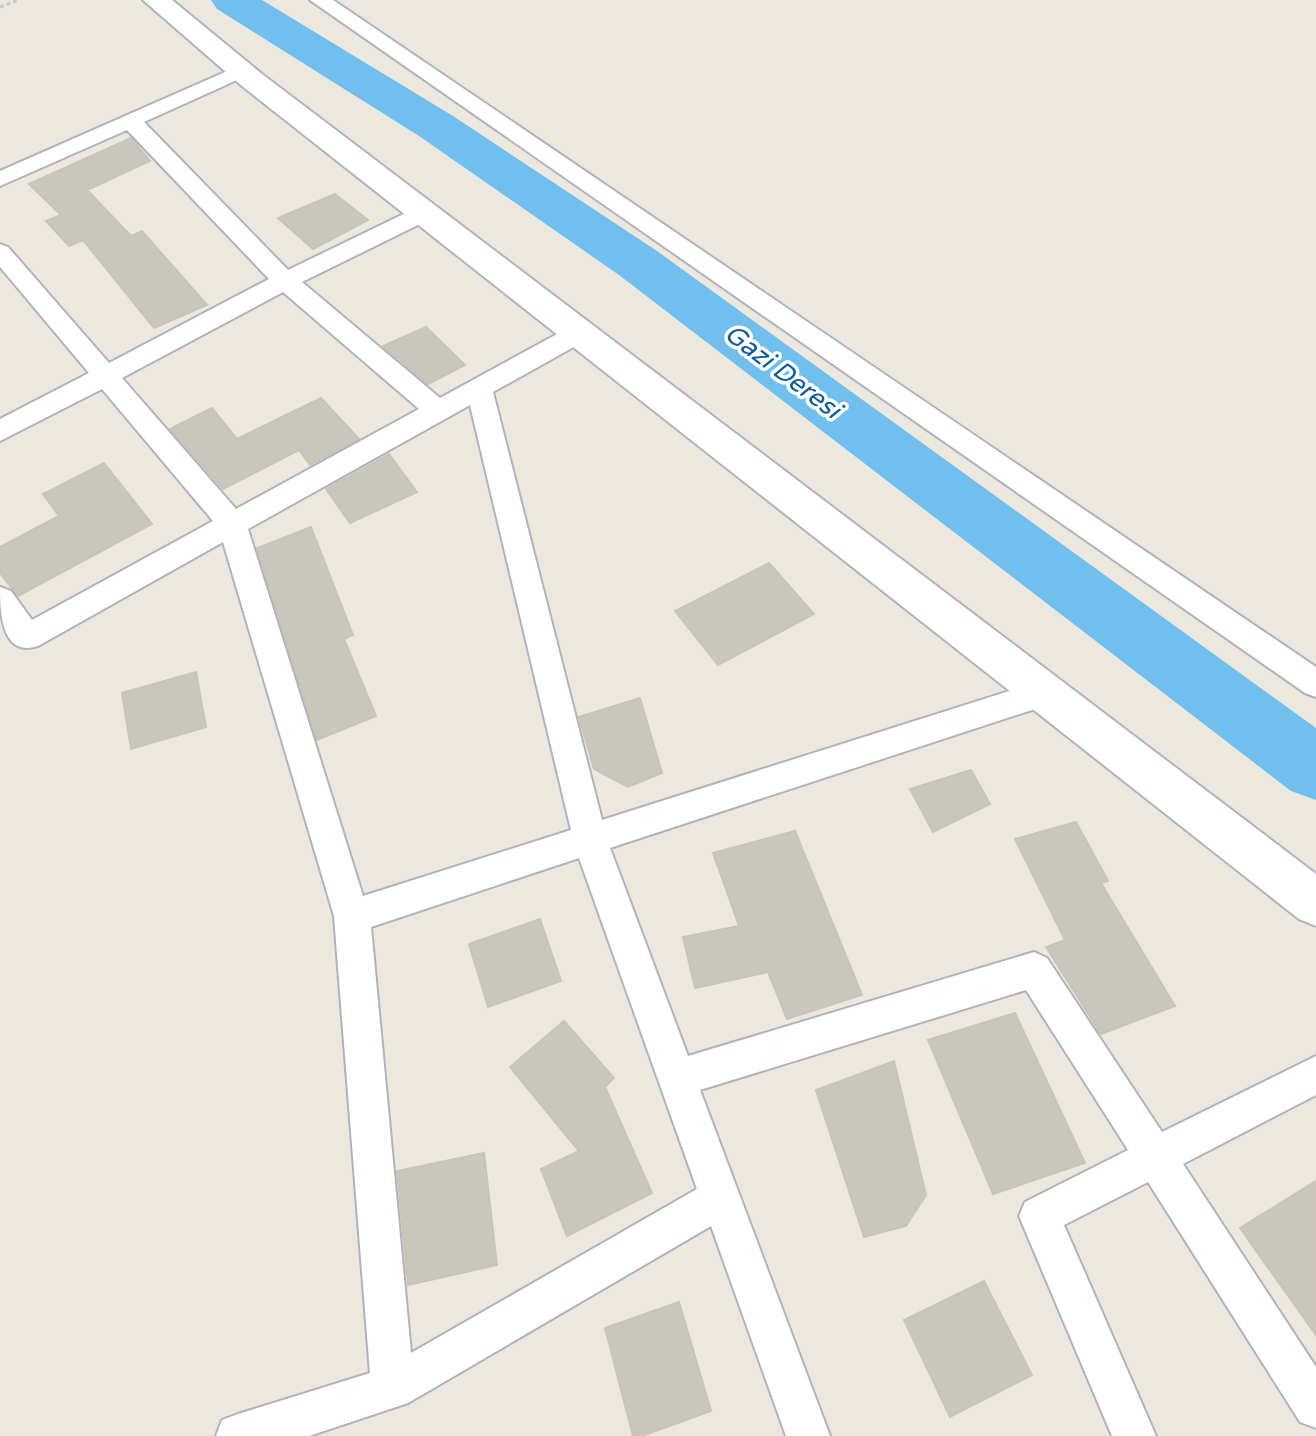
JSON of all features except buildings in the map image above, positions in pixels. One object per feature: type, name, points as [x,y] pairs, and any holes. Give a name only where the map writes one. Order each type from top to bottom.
[{"type":"main road","points":[[156,0],[241,71],[1316,903]]},
{"type":"street","points":[[320,0],[1316,684]]},
{"type":"street","points":[[0,179],[241,71]]},
{"type":"street","points":[[131,121],[285,281],[438,411]]},
{"type":"street","points":[[0,431],[285,281],[424,213]]},
{"type":"street","points":[[0,252],[232,524],[352,916],[393,1388]]},
{"type":"street","points":[[0,599],[27,637],[579,333]]},
{"type":"street","points":[[479,388],[590,839],[808,1436]]},
{"type":"street","points":[[352,916],[1044,693]]},
{"type":"street","points":[[678,1078],[1034,970],[1316,1406]]},
{"type":"street","points":[[1134,1436],[1039,1216],[1316,1075]]},
{"type":"street","points":[[238,1436],[393,1388],[722,1197]]},
{"type":"path","points":[[0,7],[19,0]]},
{"type":"waterway","name":"Gazi Deresi","points":[[232,0],[436,126],[638,263],[1316,769]]}]
